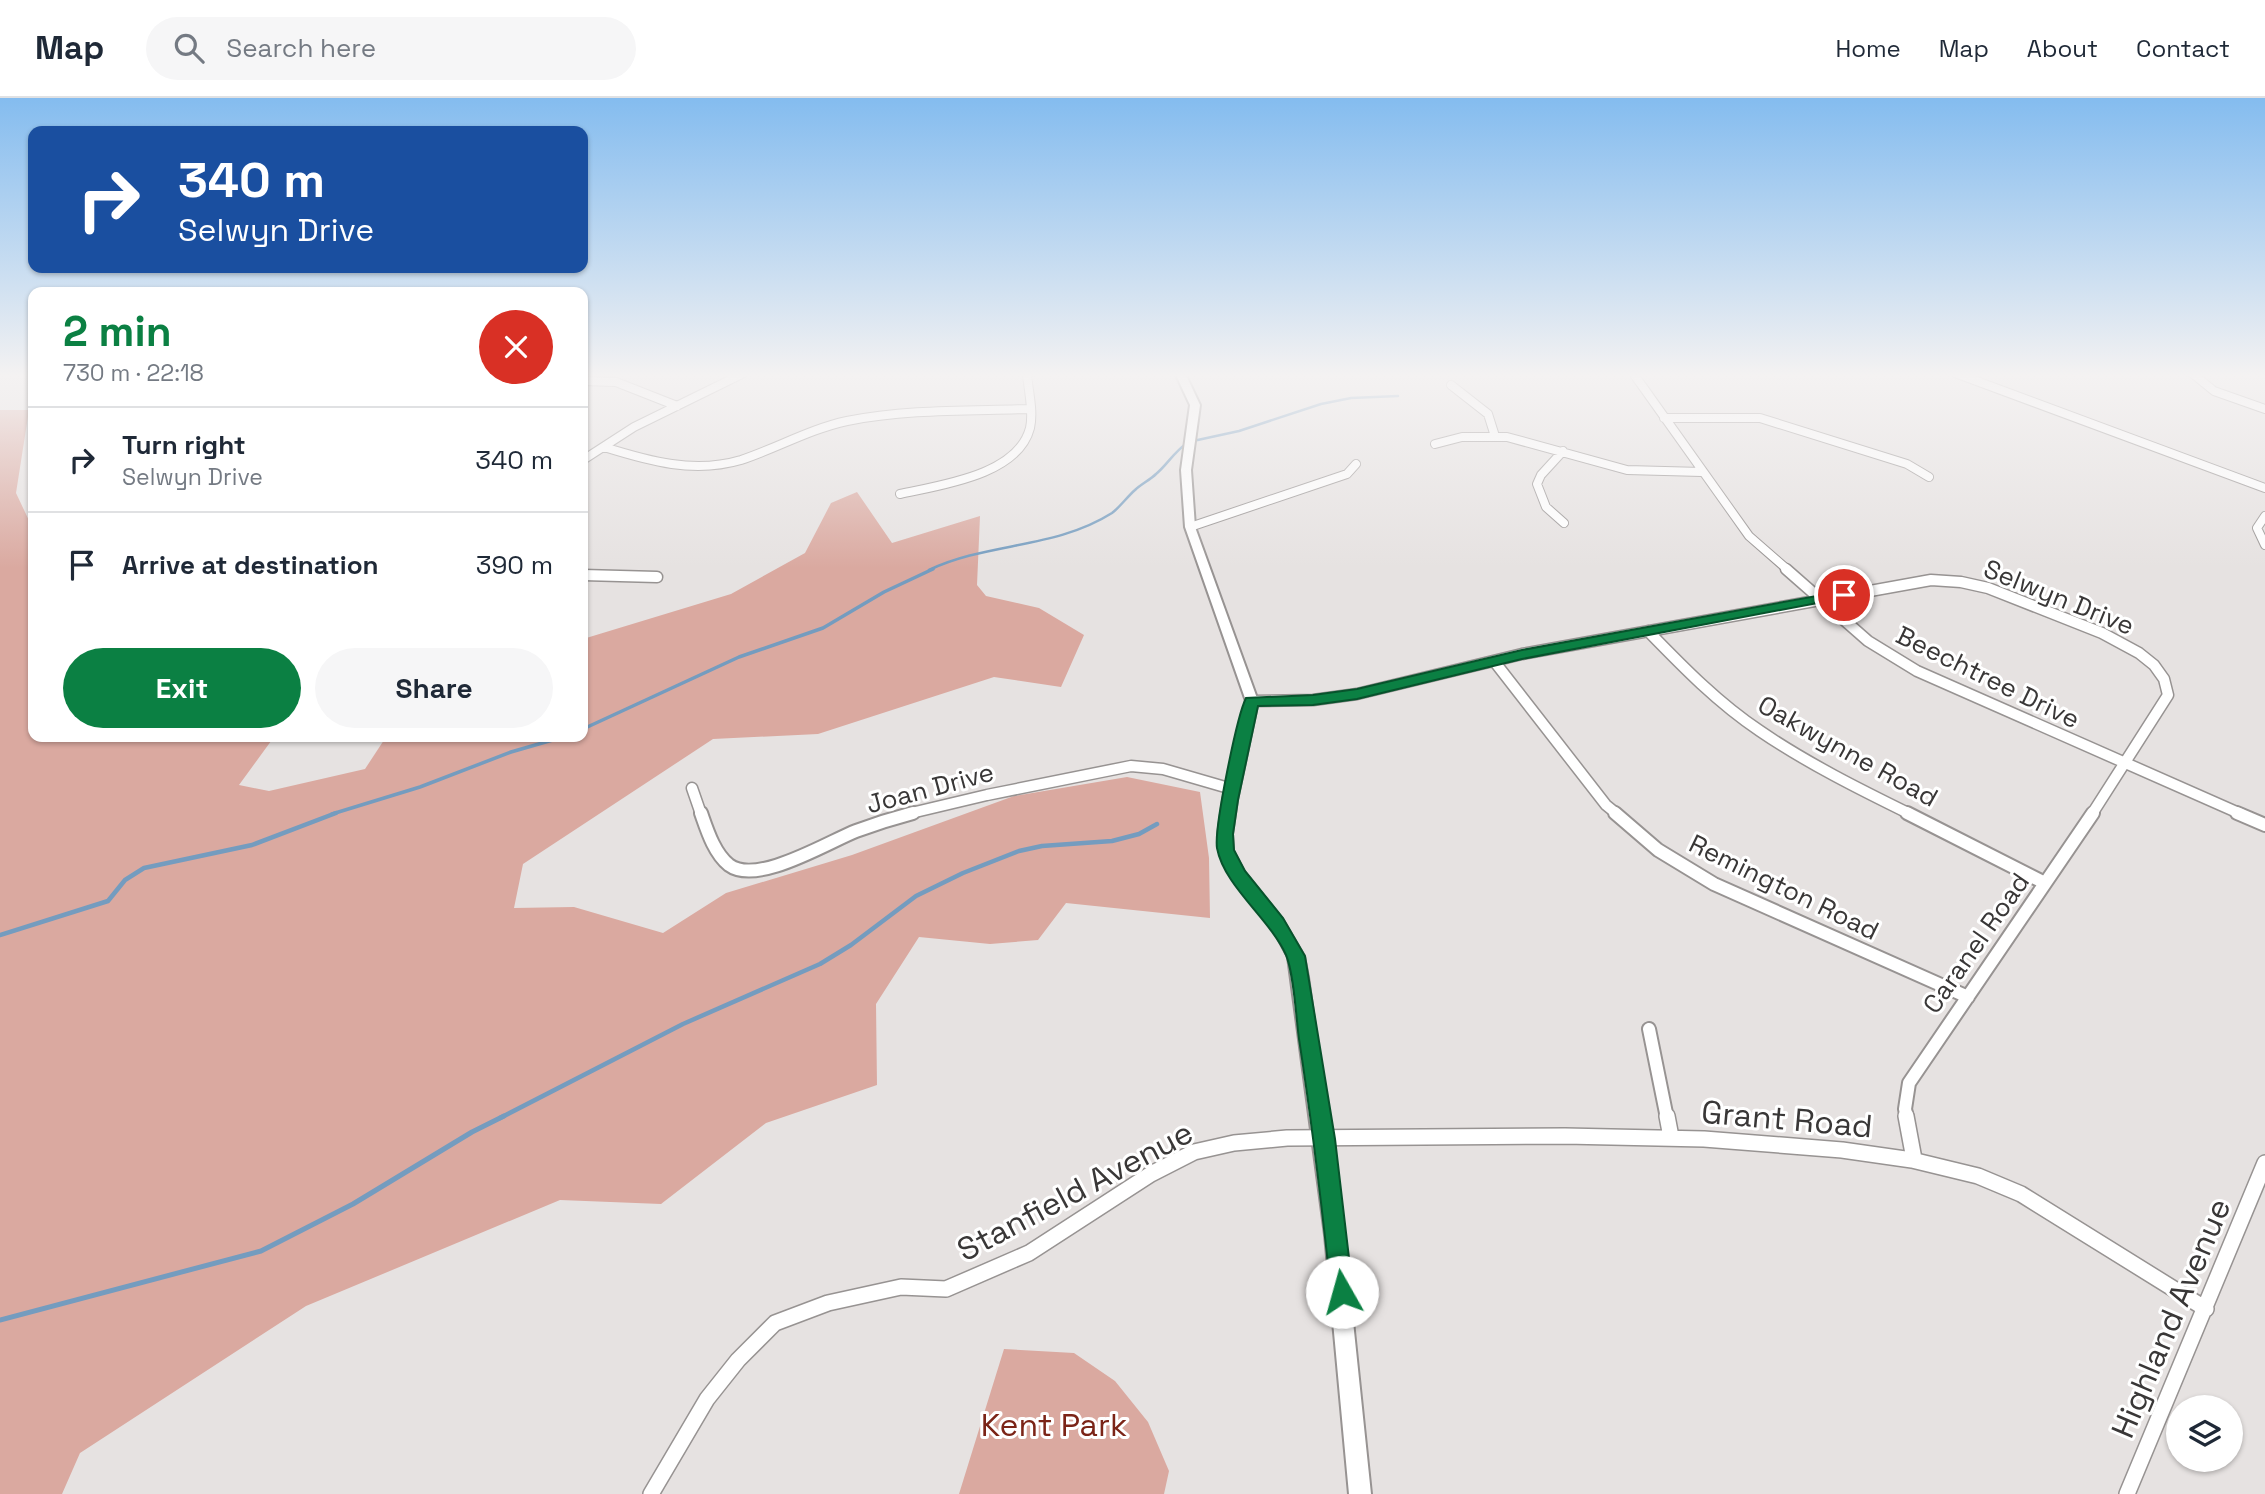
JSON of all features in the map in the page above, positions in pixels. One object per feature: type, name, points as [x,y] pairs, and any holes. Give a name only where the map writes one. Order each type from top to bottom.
[{"type":"street","points":[[588,457],[617,438]]},
{"type":"street","points":[[604,447],[657,464],[682,468],[704,467],[758,454],[792,438]]},
{"type":"street","points":[[900,494],[962,480],[989,470],[1009,457],[1025,438]]},
{"type":"street","points":[[1191,438],[1185,486],[1190,527],[1252,701],[1232,789],[1225,834],[1226,850],[1238,875],[1276,923],[1296,956],[1324,1139],[1348,1348],[1360,1494]]},
{"type":"street","points":[[1435,444],[1455,438]]},
{"type":"street","points":[[1523,438],[1634,472],[1702,472]]},
{"type":"street","name":"Beechtree Drive","points":[[1678,438],[1749,536],[1868,641],[1917,671],[2265,825]]},
{"type":"street","points":[[1824,438],[1907,464],[1929,477]]},
{"type":"street","points":[[2128,438],[2265,488]]},
{"type":"street","points":[[1563,451],[1541,475],[1537,484],[1546,507],[1564,523]]},
{"type":"street","points":[[1190,527],[1347,474],[1356,464]]},
{"type":"street","points":[[2265,516],[2257,528],[2265,545]]},
{"type":"street","points":[[588,575],[657,577]]},
{"type":"street","name":"Selwyn Drive","points":[[1252,701],[1313,700],[1357,694],[1494,661],[1648,631],[1918,581],[1961,581],[1999,591],[2130,647],[2156,668],[2168,687],[2168,695],[2126,764]]},
{"type":"street","name":"Oakwynne Road","points":[[1648,631],[1693,678],[1759,731],[1842,780],[2045,883]]},
{"type":"street","name":"Remington Road","points":[[1494,661],[1606,805],[1658,849],[1714,884],[1968,996]]},
{"type":"street","name":"Caranel Road","points":[[1914,1159],[1905,1109],[1909,1083],[2126,764]]},
{"type":"street","name":"Joan Drive","points":[[692,788],[720,858],[728,865],[751,870],[803,855],[857,831],[913,814],[1009,790],[1128,766],[1156,768],[1232,789]]},
{"type":"street","points":[[1649,1029],[1671,1137]]},
{"type":"street","name":"Stanfield Avenue","points":[[651,1494],[707,1398],[738,1360],[775,1323],[828,1303],[901,1287],[946,1289],[992,1271],[1029,1253],[1151,1174],[1194,1152],[1234,1143],[1287,1138],[1324,1139]]},
{"type":"street","name":"Grant Road","points":[[1324,1139],[1740,1139],[1914,1159],[1993,1179],[2206,1309]]},
{"type":"street","name":"Highland Avenue","points":[[2127,1494],[2265,1163]]},
{"type":"green space","points":[[0,438],[25,438],[16,493],[28,518],[28,742],[270,742],[239,785],[269,791],[365,769],[383,742],[588,742],[588,637],[731,594],[805,553],[831,503],[857,492],[892,543],[980,516],[977,585],[986,596],[1039,608],[1084,635],[1061,687],[994,677],[818,734],[713,739],[523,864],[514,908],[574,907],[663,933],[726,893],[852,855],[1014,796],[1127,777],[1200,792],[1209,858],[1210,918],[1066,903],[1038,940],[990,944],[919,937],[876,1004],[877,1085],[766,1123],[661,1204],[560,1200],[306,1306],[80,1453],[62,1494],[0,1494]]},
{"type":"green space","name":"Kent Park","points":[[1004,1349],[1074,1353],[1115,1381],[1148,1422],[1169,1471],[1164,1494],[959,1494]]},
{"type":"waterway","points":[[1193,441],[1206,438]]},
{"type":"waterway","points":[[929,570],[974,554],[1045,539],[1090,525],[1115,511],[1186,444]]},
{"type":"waterway","points":[[588,727],[739,657],[823,628],[884,592],[933,569]]},
{"type":"waterway","points":[[332,814],[420,787],[511,752],[546,742]]},
{"type":"waterway","points":[[0,935],[108,901],[125,880],[144,868],[252,845],[336,813]]},
{"type":"waterway","points":[[500,1118],[683,1024],[820,964],[851,945],[916,896],[963,873],[1019,851],[1042,846],[1112,841],[1139,834],[1157,824]]},
{"type":"waterway","points":[[500,1118],[504,1116]]},
{"type":"waterway","points":[[0,1320],[261,1251],[353,1204],[500,1118]]},
{"type":"route","points":[[1342,1292],[1324,1139],[1296,956],[1276,923],[1230,863],[1226,850],[1225,834],[1230,800],[1252,701],[1313,700],[1357,694],[1522,654],[1844,595]]}]
